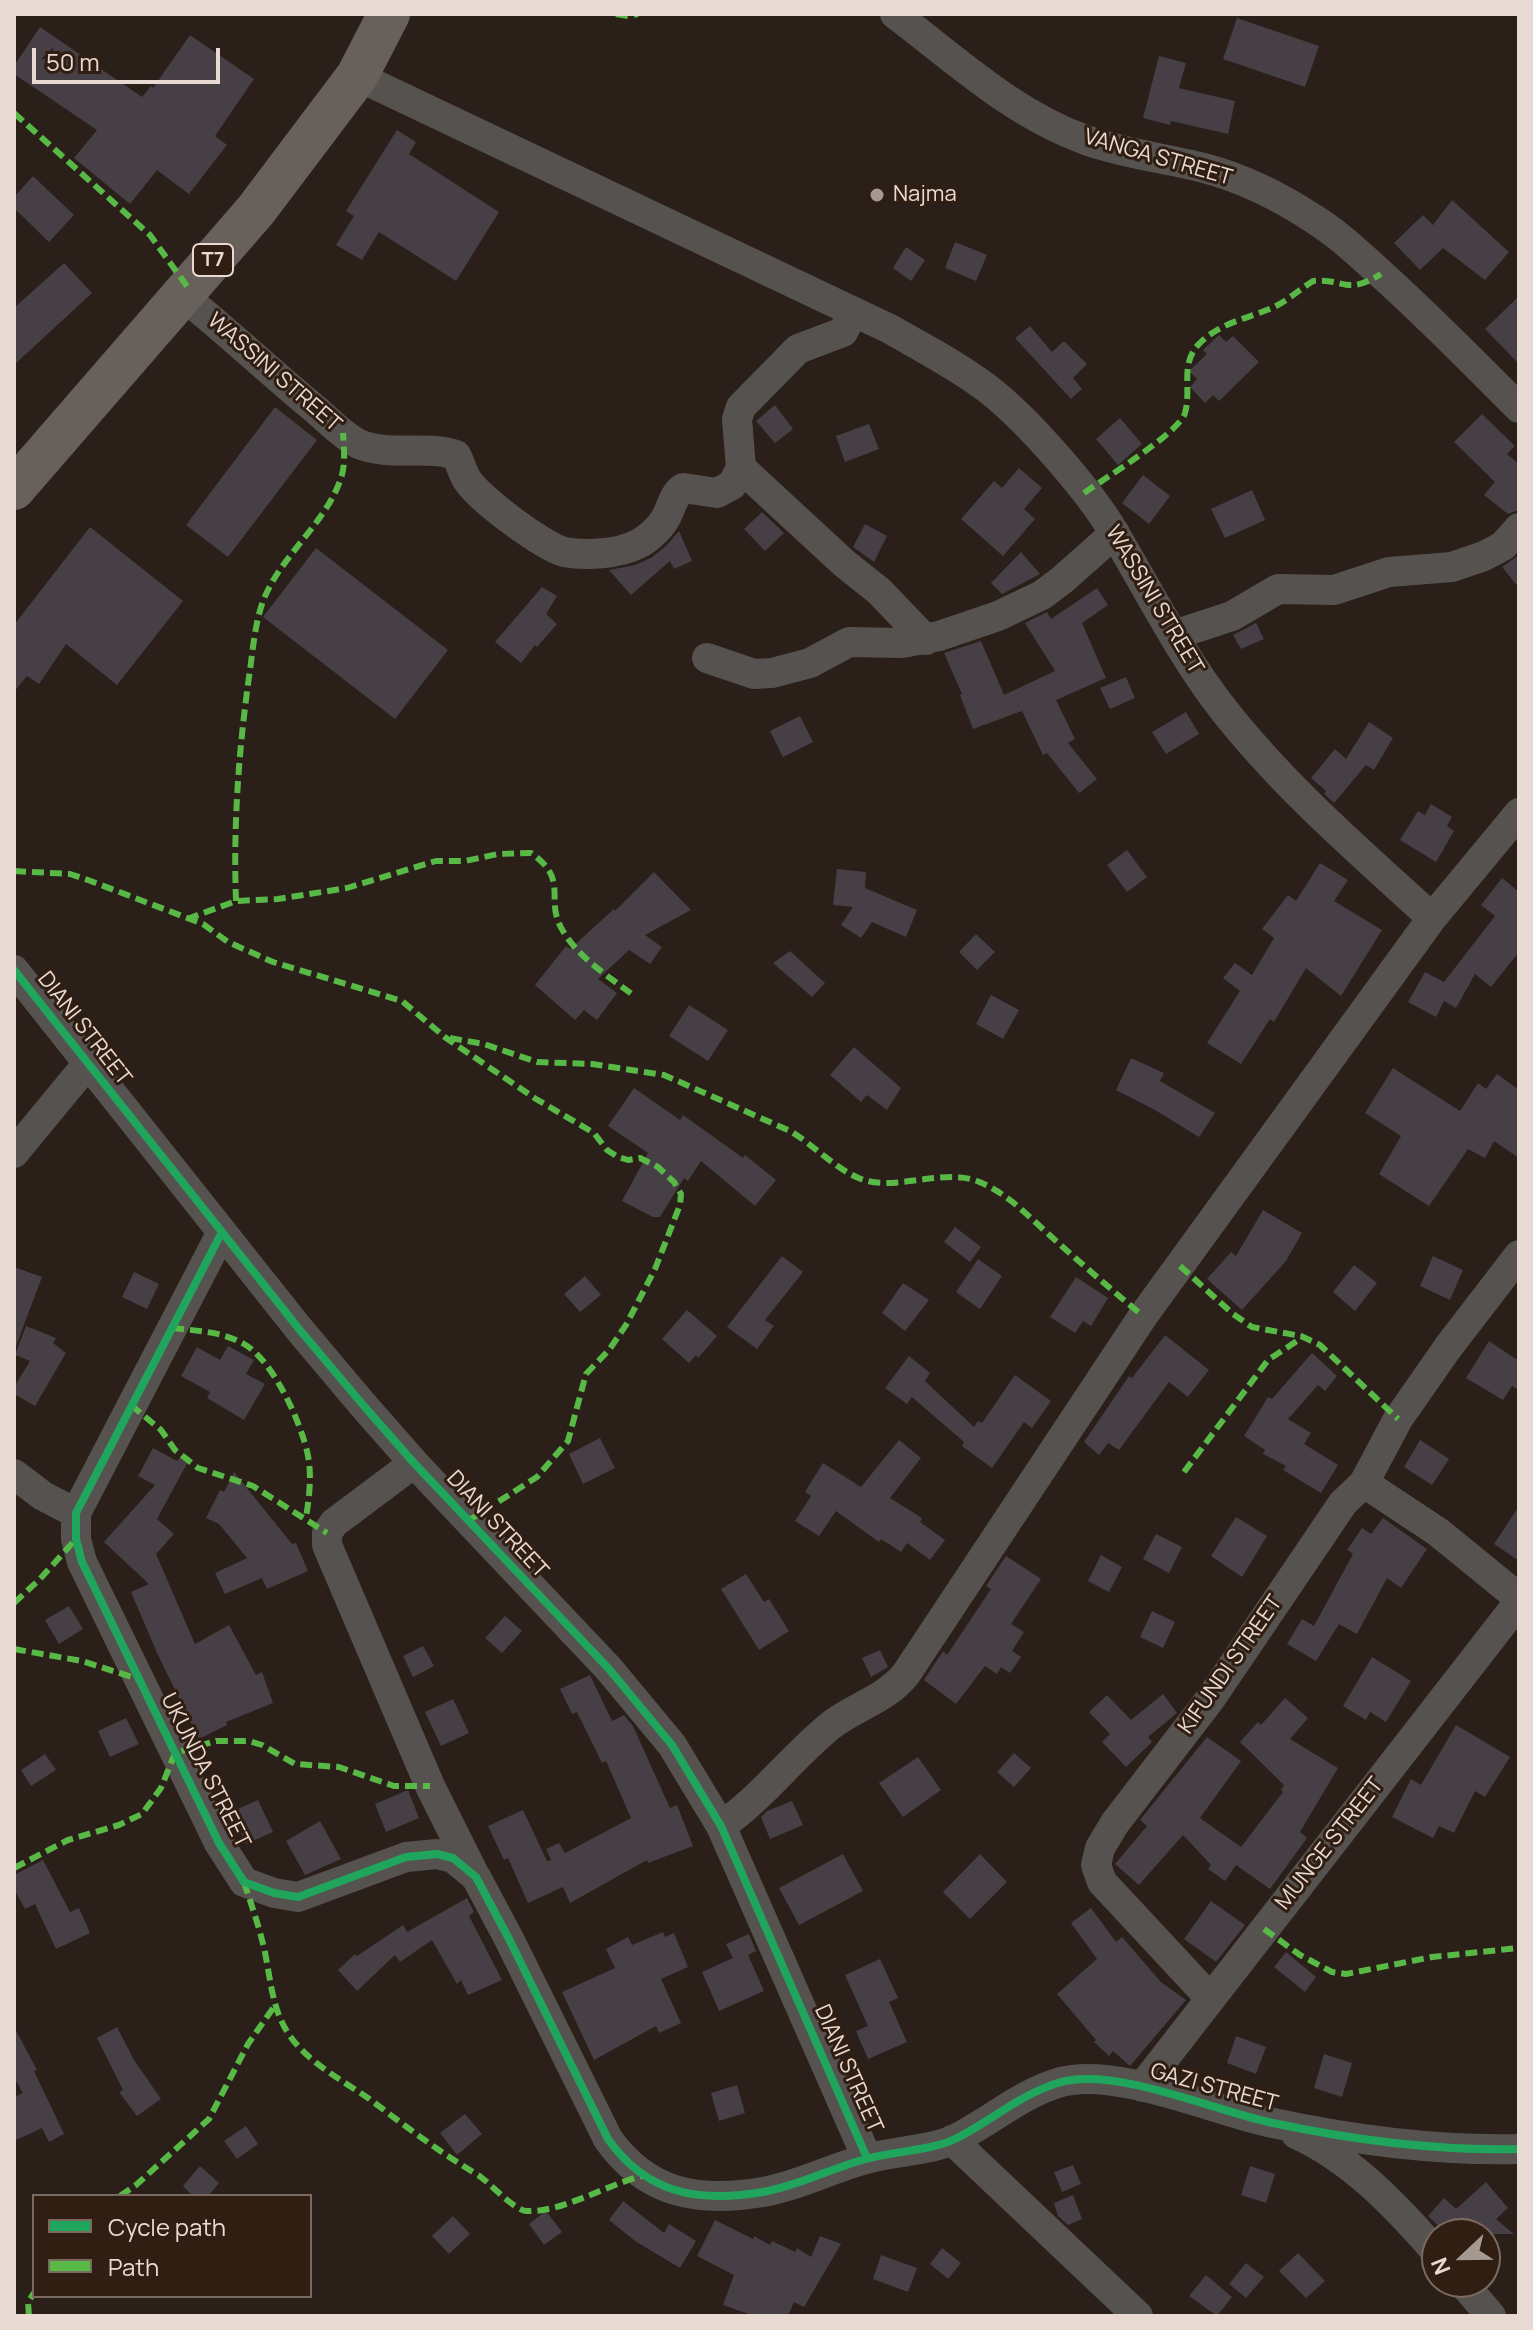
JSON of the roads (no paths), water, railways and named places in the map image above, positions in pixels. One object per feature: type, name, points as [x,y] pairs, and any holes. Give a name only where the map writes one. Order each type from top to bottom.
[{"type":"highway","name":"T7","points":[[14,489],[256,210],[357,76],[389,14]]},
{"type":"street","name":"VANGA STREET","points":[[895,14],[1000,96],[1041,121],[1123,151],[1217,172],[1315,219],[1399,289],[1519,408]]},
{"type":"street","name":"WASSINI STREET","points":[[357,76],[890,329],[935,353],[989,390],[1062,466],[1115,533],[1174,635],[1223,709],[1287,785],[1432,918]]},
{"type":"street","name":"WASSINI STREET","points":[[183,296],[359,444],[409,453],[448,452],[456,455],[466,479],[497,510],[535,537],[563,551],[612,551],[637,545],[665,519],[679,490],[688,487],[717,493],[724,491],[732,485],[741,468]]},
{"type":"street","points":[[853,313],[843,332],[798,349],[741,407],[737,419],[741,468],[845,564],[879,591],[926,640]]},
{"type":"street","points":[[1174,635],[1232,616],[1278,589],[1334,590],[1389,572],[1452,567],[1503,546],[1519,528]]},
{"type":"street","points":[[707,658],[754,674],[772,673],[810,663],[849,642],[926,640],[998,616],[1032,600],[1062,580],[1115,533]]},
{"type":"street","points":[[721,1826],[756,1799],[836,1721],[888,1693],[906,1674],[1143,1316],[1432,918],[1519,813]]},
{"type":"street","name":"DIANI STREET","points":[[14,970],[299,1329],[414,1463],[618,1680],[672,1745],[721,1826],[867,2158]]},
{"type":"street","points":[[14,1153],[89,1062]]},
{"type":"street","points":[[14,1474],[43,1496],[76,1513],[222,1232]]},
{"type":"street","name":"KIFUNDI STREET","points":[[1210,1998],[1102,1882],[1096,1865],[1100,1848],[1115,1823],[1211,1698],[1343,1503],[1364,1483],[1398,1419],[1519,1255]]},
{"type":"street","points":[[414,1463],[334,1523],[327,1533],[327,1545],[430,1786],[476,1877]]},
{"type":"street","points":[[1364,1483],[1438,1532],[1519,1600]]},
{"type":"street","name":"UKUNDA STREET","points":[[76,1513],[76,1539],[82,1562],[219,1843],[244,1882],[274,1893],[298,1897],[406,1857],[437,1854],[453,1858],[476,1877],[608,2139],[622,2159],[642,2176],[677,2191],[727,2195],[764,2192],[867,2158]]},
{"type":"street","name":"MUNGE STREET","points":[[1142,2087],[1519,1600]]},
{"type":"street","name":"GAZI STREET","points":[[867,2158],[952,2140],[1021,2099],[1060,2083],[1084,2078],[1142,2087],[1272,2123],[1415,2144],[1475,2150],[1519,2149]]},
{"type":"street","points":[[1272,2123],[1319,2144],[1352,2168],[1421,2237]]},
{"type":"street","points":[[952,2140],[1138,2316]]},
{"type":"street","points":[[1476,2298],[1491,2316]]},
{"type":"place","name":"Najma","points":[[877,195]]}]
